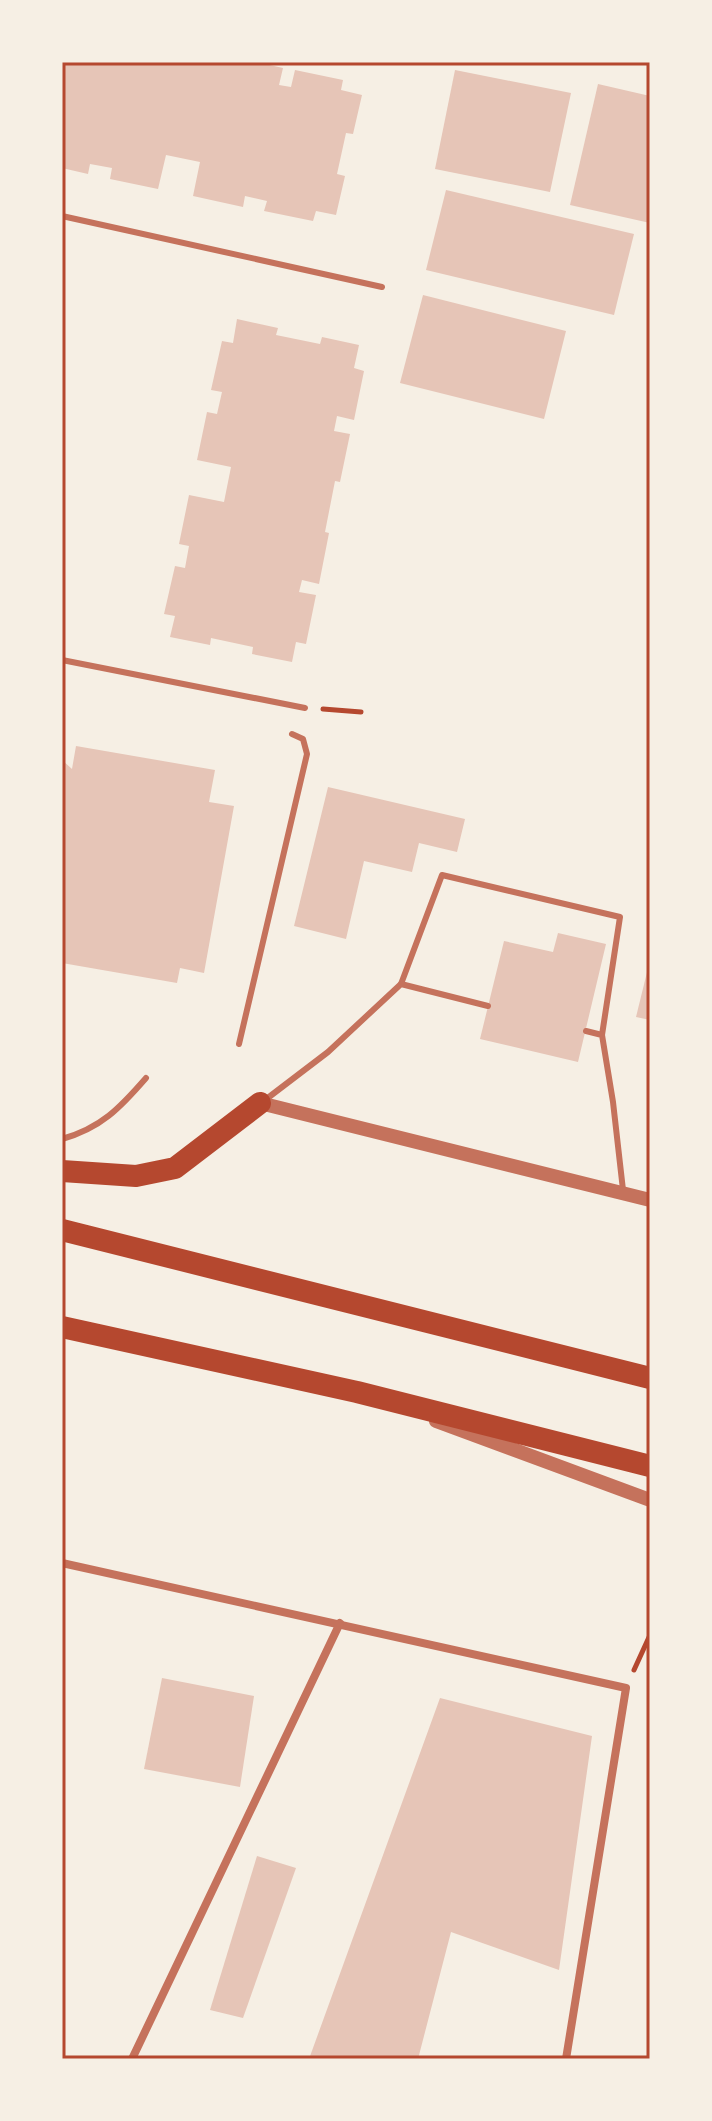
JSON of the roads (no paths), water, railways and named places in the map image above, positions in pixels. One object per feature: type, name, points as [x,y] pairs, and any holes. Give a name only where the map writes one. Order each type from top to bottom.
[{"type":"highway","points":[[62,1171],[136,1176],[175,1168],[260,1103]]},
{"type":"highway","points":[[62,1230],[650,1378]]},
{"type":"highway","points":[[62,1327],[357,1392],[650,1466]]},
{"type":"street","points":[[260,1103],[650,1200]]},
{"type":"street","points":[[357,1392],[650,1500]]},
{"type":"street","points":[[62,1563],[626,1688],[566,2059]]},
{"type":"street","points":[[132,2059],[340,1623]]},
{"type":"lane","points":[[62,216],[382,287]]},
{"type":"lane","points":[[62,660],[305,708]]},
{"type":"lane","points":[[239,1044],[307,754],[303,739],[292,734]]},
{"type":"lane","points":[[260,1103],[328,1052],[401,984],[442,875],[620,917],[602,1035],[623,1194]]},
{"type":"lane","points":[[401,984],[488,1006]]},
{"type":"lane","points":[[586,1031],[602,1035]]},
{"type":"lane","points":[[62,1139],[85,1132],[119,1110],[146,1078]]}]
